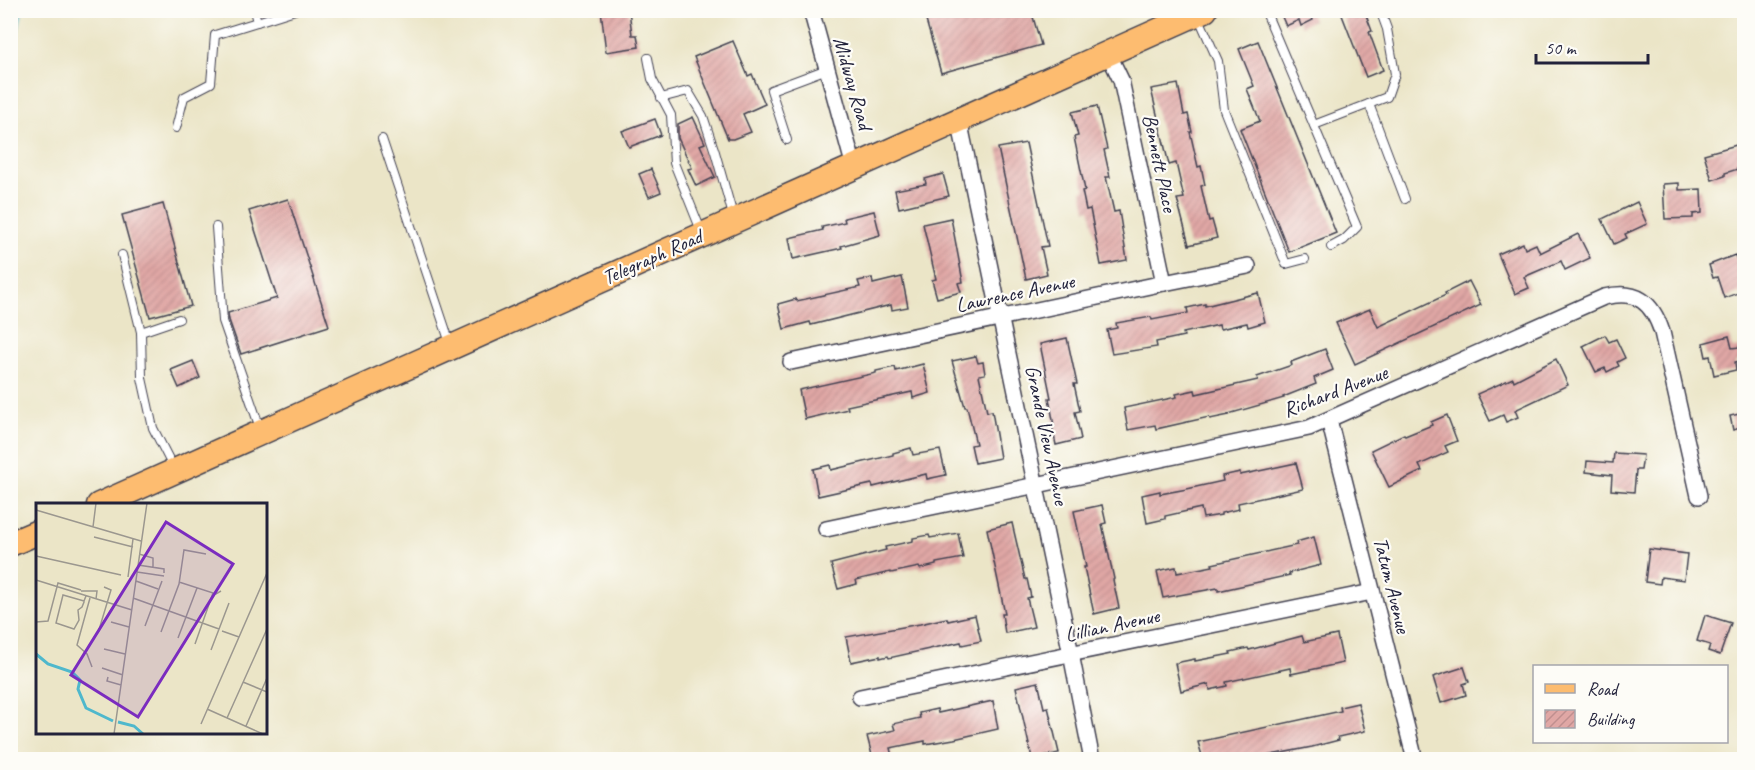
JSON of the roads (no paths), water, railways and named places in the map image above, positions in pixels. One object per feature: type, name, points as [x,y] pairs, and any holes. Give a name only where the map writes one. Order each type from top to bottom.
[{"type":"main road","name":"Telegraph Road","points":[[101,503],[1201,12]]},
{"type":"main road","points":[[10,544],[36,533]]},
{"type":"street","name":"Midway Road","points":[[811,10],[854,166]]},
{"type":"street","name":"Bennett Place","points":[[1108,53],[1121,81],[1164,282]]},
{"type":"street","name":"Grande View Avenue","points":[[959,120],[1092,759]]},
{"type":"street","name":"Lawrence Avenue","points":[[791,362],[1248,266]]},
{"type":"street","name":"Richard Avenue","points":[[826,529],[1309,428],[1604,297],[1622,293],[1638,297],[1646,303],[1662,332],[1699,496]]},
{"type":"street","name":"Tatum Avenue","points":[[1329,420],[1413,759]]},
{"type":"street","name":"Lillian Avenue","points":[[860,697],[1372,592]]},
{"type":"lane","points":[[254,10],[257,22]]},
{"type":"lane","points":[[176,129],[184,97],[211,83],[215,35],[295,10]]},
{"type":"lane","points":[[1265,10],[1357,227],[1344,240],[1330,247]]},
{"type":"lane","points":[[1314,125],[1387,97],[1395,74],[1387,29],[1380,10]]},
{"type":"lane","points":[[1201,12],[1218,61],[1224,110],[1286,264],[1305,259]]},
{"type":"lane","points":[[648,58],[652,79],[671,115],[674,163],[702,235]]},
{"type":"lane","points":[[787,140],[771,90],[827,69]]},
{"type":"lane","points":[[662,98],[687,92],[703,116],[734,220]]},
{"type":"lane","points":[[1369,104],[1405,199]]},
{"type":"lane","points":[[382,139],[452,347]]},
{"type":"lane","points":[[216,227],[223,321],[262,432]]},
{"type":"lane","points":[[122,255],[141,332],[142,378],[153,428],[175,471]]},
{"type":"lane","points":[[141,332],[179,319]]},
{"type":"waterway","points":[[10,61],[21,10]]}]
